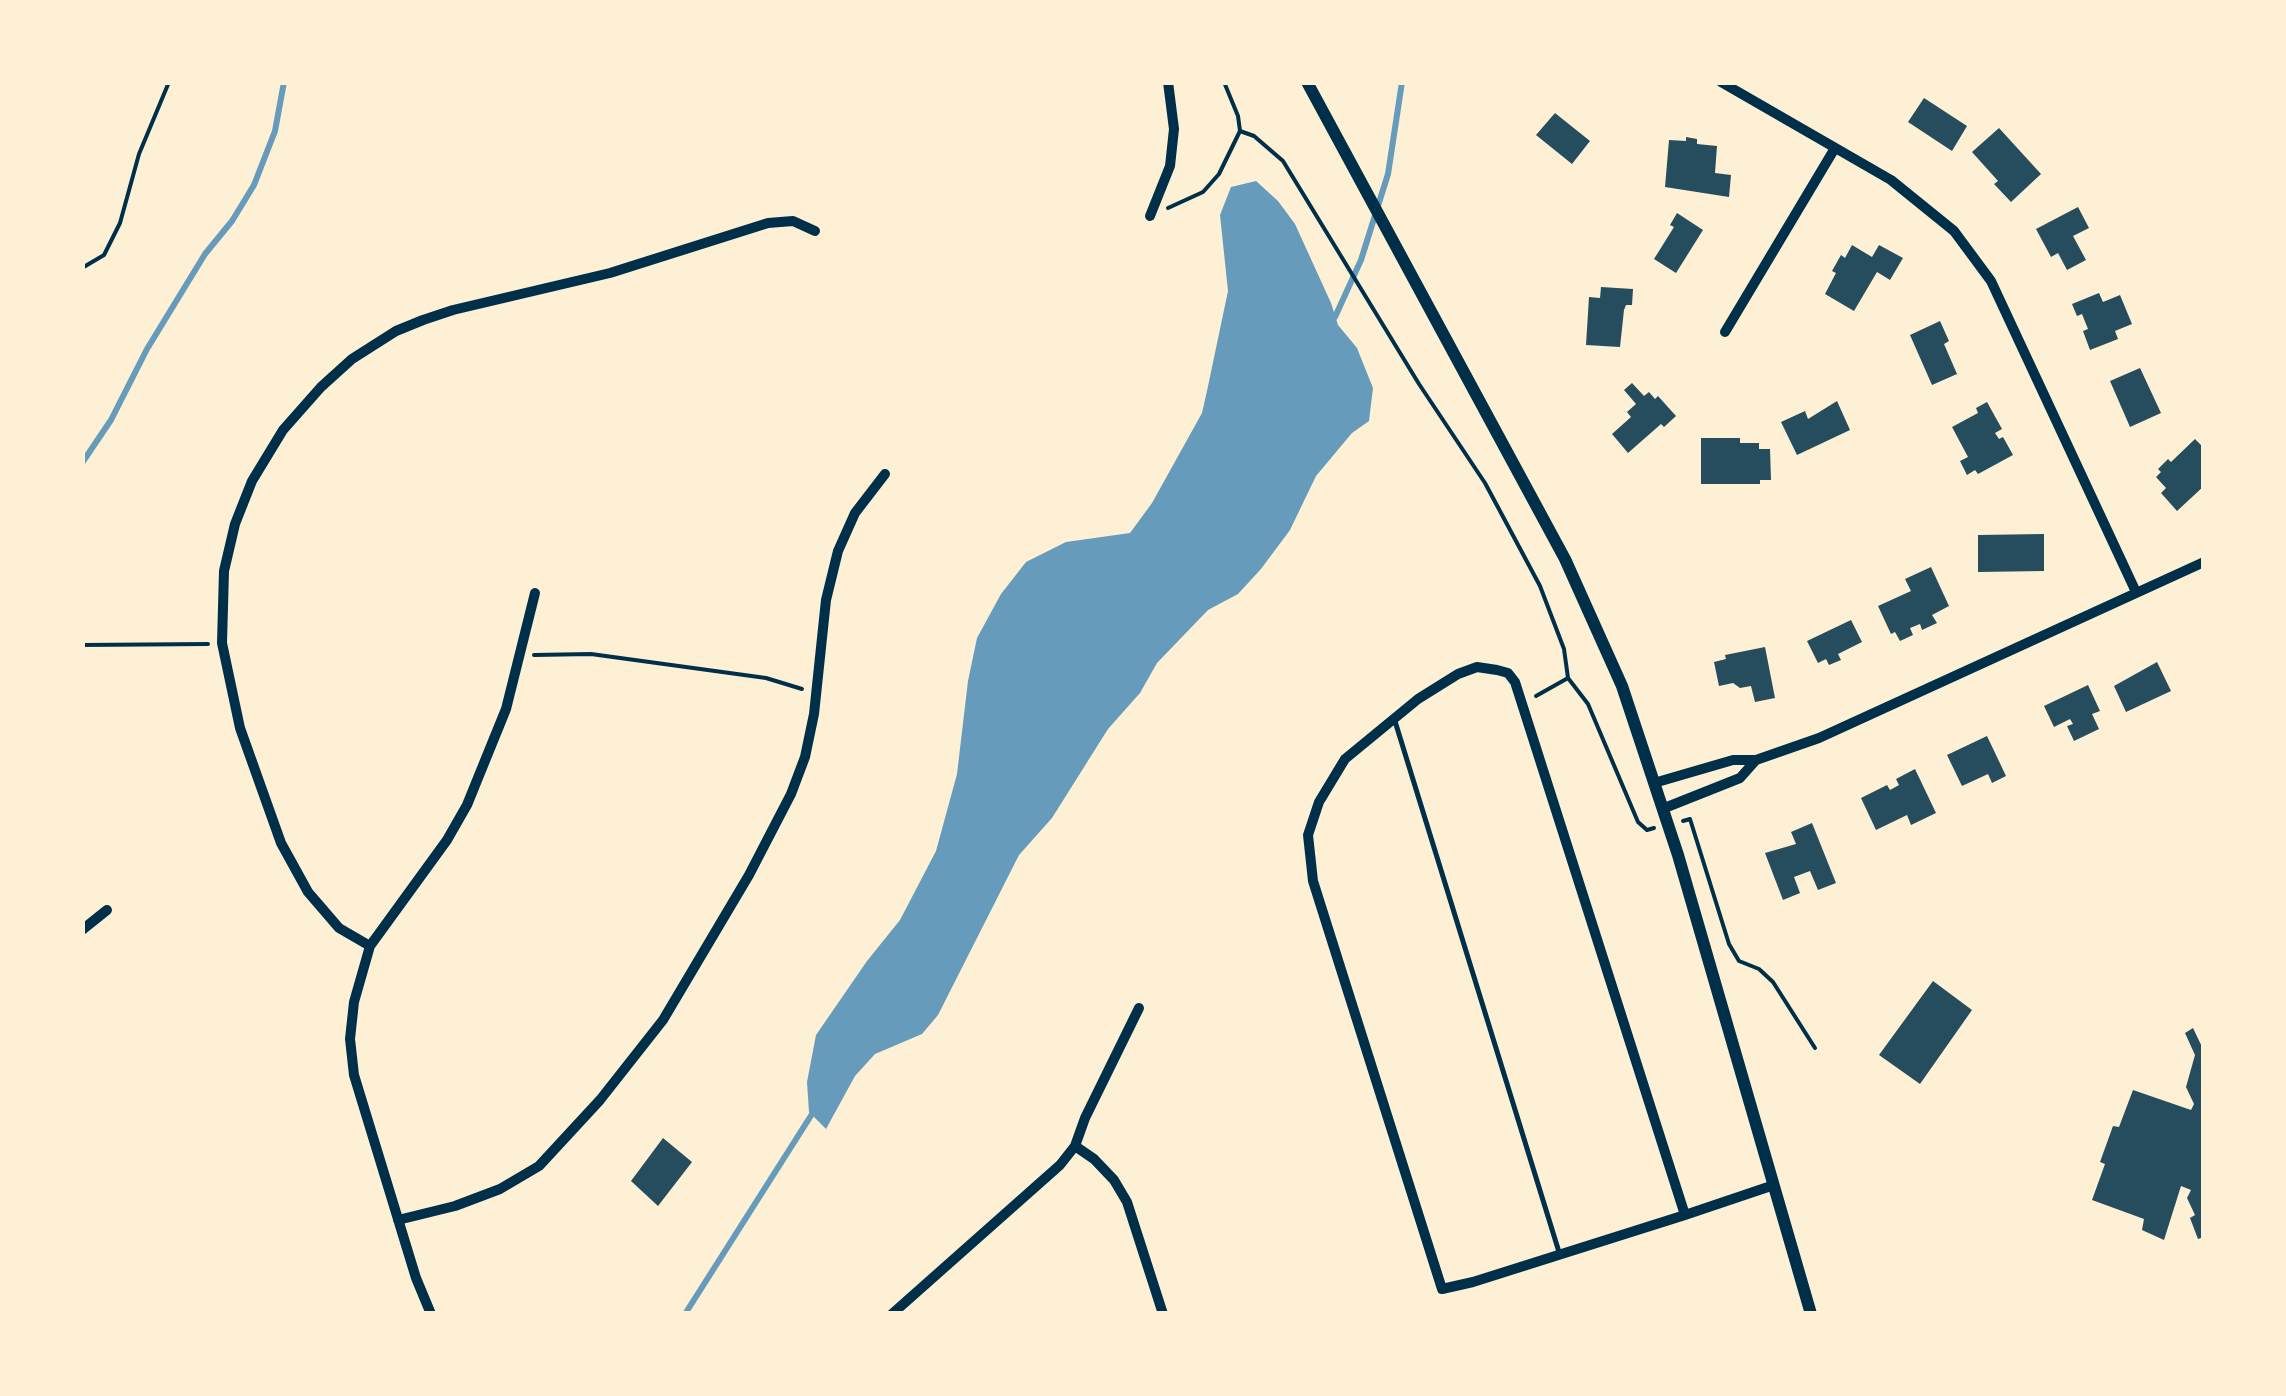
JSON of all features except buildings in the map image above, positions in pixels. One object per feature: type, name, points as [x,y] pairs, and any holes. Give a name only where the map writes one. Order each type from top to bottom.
[{"type":"street","points":[[1150,216],[1170,166],[1174,129],[1168,82]]},
{"type":"street","points":[[1306,82],[1587,604],[1622,686],[1667,824],[1811,1314]]},
{"type":"street","points":[[1722,82],[1891,180],[1953,229],[1991,282],[2136,592]]},
{"type":"street","points":[[1725,332],[1835,148]]},
{"type":"street","points":[[370,946],[338,928],[308,892],[281,843],[240,728],[222,643],[224,571],[235,524],[252,481],[283,430],[352,359],[396,331],[453,310],[610,274],[768,223],[793,221],[815,231]]},
{"type":"street","points":[[398,1220],[500,1190],[540,1166],[611,1087],[663,1020],[749,875],[791,794],[805,757],[826,600],[838,552],[855,514],[885,474]]},
{"type":"street","points":[[1654,783],[1734,760],[1756,760],[1889,708],[2204,562]]},
{"type":"street","points":[[430,1314],[354,1075],[350,1039],[354,1002],[370,946],[467,806],[506,710],[535,593]]},
{"type":"street","points":[[1685,1215],[1524,703],[1508,673],[1476,668],[1458,674],[1394,718],[1345,759],[1330,782],[1308,835],[1313,880],[1442,1289],[1560,1255],[1685,1215],[1774,1185]]},
{"type":"street","points":[[1662,809],[1740,778],[1756,760]]},
{"type":"street","points":[[82,930],[107,910]]},
{"type":"street","points":[[892,1314],[1038,1186],[1074,1146],[1139,1008]]},
{"type":"street","points":[[1074,1146],[1094,1159],[1114,1180],[1127,1202],[1162,1314]]},
{"type":"lane","points":[[1394,718],[1560,1255]]},
{"type":"path","points":[[82,268],[104,254],[120,223],[139,154],[169,82]]},
{"type":"path","points":[[1150,216],[1203,192],[1218,174],[1240,131],[1224,82]]},
{"type":"path","points":[[1240,131],[1254,136],[1283,161],[1419,384],[1485,483],[1556,620],[1568,678],[1588,704],[1638,822],[1647,830],[1690,819],[1729,944],[1739,960],[1759,969],[1772,982],[1815,1048]]},
{"type":"path","points":[[82,645],[222,643]]},
{"type":"path","points":[[520,655],[591,654],[766,678],[816,693]]},
{"type":"path","points":[[1524,703],[1568,678]]},
{"type":"water","points":[[1256,181],[1295,224],[1338,325],[1357,348],[1373,388],[1369,421],[1352,433],[1316,476],[1290,530],[1261,569],[1238,594],[1208,610],[1157,663],[1140,693],[1108,729],[1052,818],[1019,855],[938,1015],[922,1034],[875,1054],[855,1076],[826,1129],[809,1112],[807,1082],[816,1035],[900,920],[936,851],[957,774],[977,638],[1001,594],[1026,562],[1066,542],[1130,533],[1152,503],[1202,413],[1228,291],[1220,215],[1231,187]]},
{"type":"waterway","points":[[82,463],[111,420],[147,349],[205,254],[254,185],[275,131],[284,82]]},
{"type":"waterway","points":[[1335,317],[1361,260],[1388,174],[1402,82]]},
{"type":"waterway","points":[[685,1314],[812,1114]]}]
